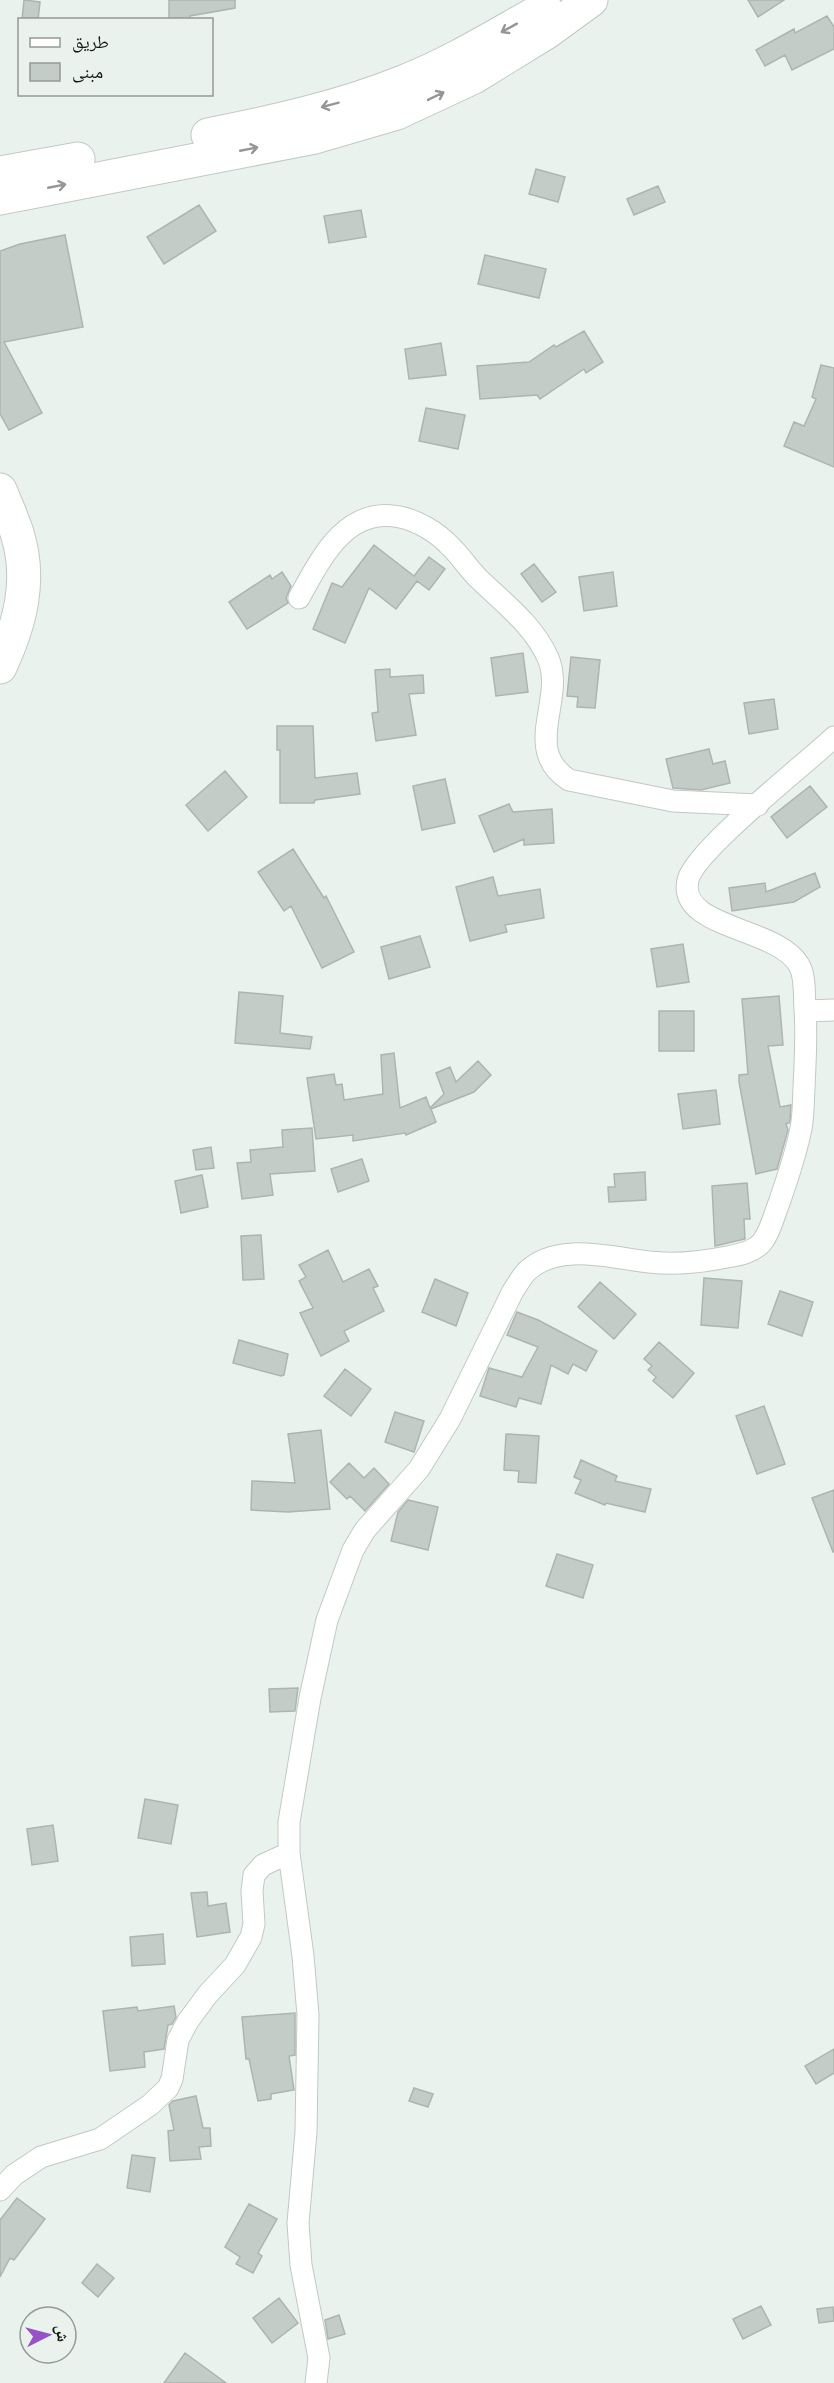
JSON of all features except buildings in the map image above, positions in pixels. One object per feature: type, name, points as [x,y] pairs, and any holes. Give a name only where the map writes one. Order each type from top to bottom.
[{"type":"main road","points":[[3,191],[360,97],[402,83],[441,66],[560,0]]},
{"type":"main road","points":[[3,191],[315,137],[397,113],[474,77],[547,32],[591,0]]},
{"type":"main road","points":[[0,490],[17,534],[23,559],[24,585],[21,611],[14,636],[0,667]]},
{"type":"street","points":[[299,598],[334,542],[356,522],[374,516],[387,515],[414,522],[439,536],[451,546],[478,578],[528,626],[544,647],[550,662],[554,688],[545,734],[551,760],[555,770],[561,775],[577,782],[674,801],[758,805]]},
{"type":"street","points":[[316,2383],[319,2358],[301,2265],[298,2223],[306,2132],[308,2015],[303,1956],[289,1853],[289,1822],[310,1698],[327,1620],[353,1550],[365,1530],[419,1469],[450,1419],[508,1299],[526,1272],[558,1257],[579,1254],[599,1254],[650,1263],[709,1260],[753,1250],[762,1242],[782,1195],[801,1132],[805,1011],[800,966],[782,947],[709,918],[693,904],[689,895],[688,879],[692,870],[716,843],[834,737]]},
{"type":"street","points":[[805,1011],[834,1010]]},
{"type":"street","points":[[0,2190],[14,2175],[41,2157],[100,2139],[150,2105],[168,2088],[172,2079],[178,2040],[208,1994],[235,1965],[251,1937],[254,1917],[252,1891],[254,1875],[263,1865],[289,1853]]}]
